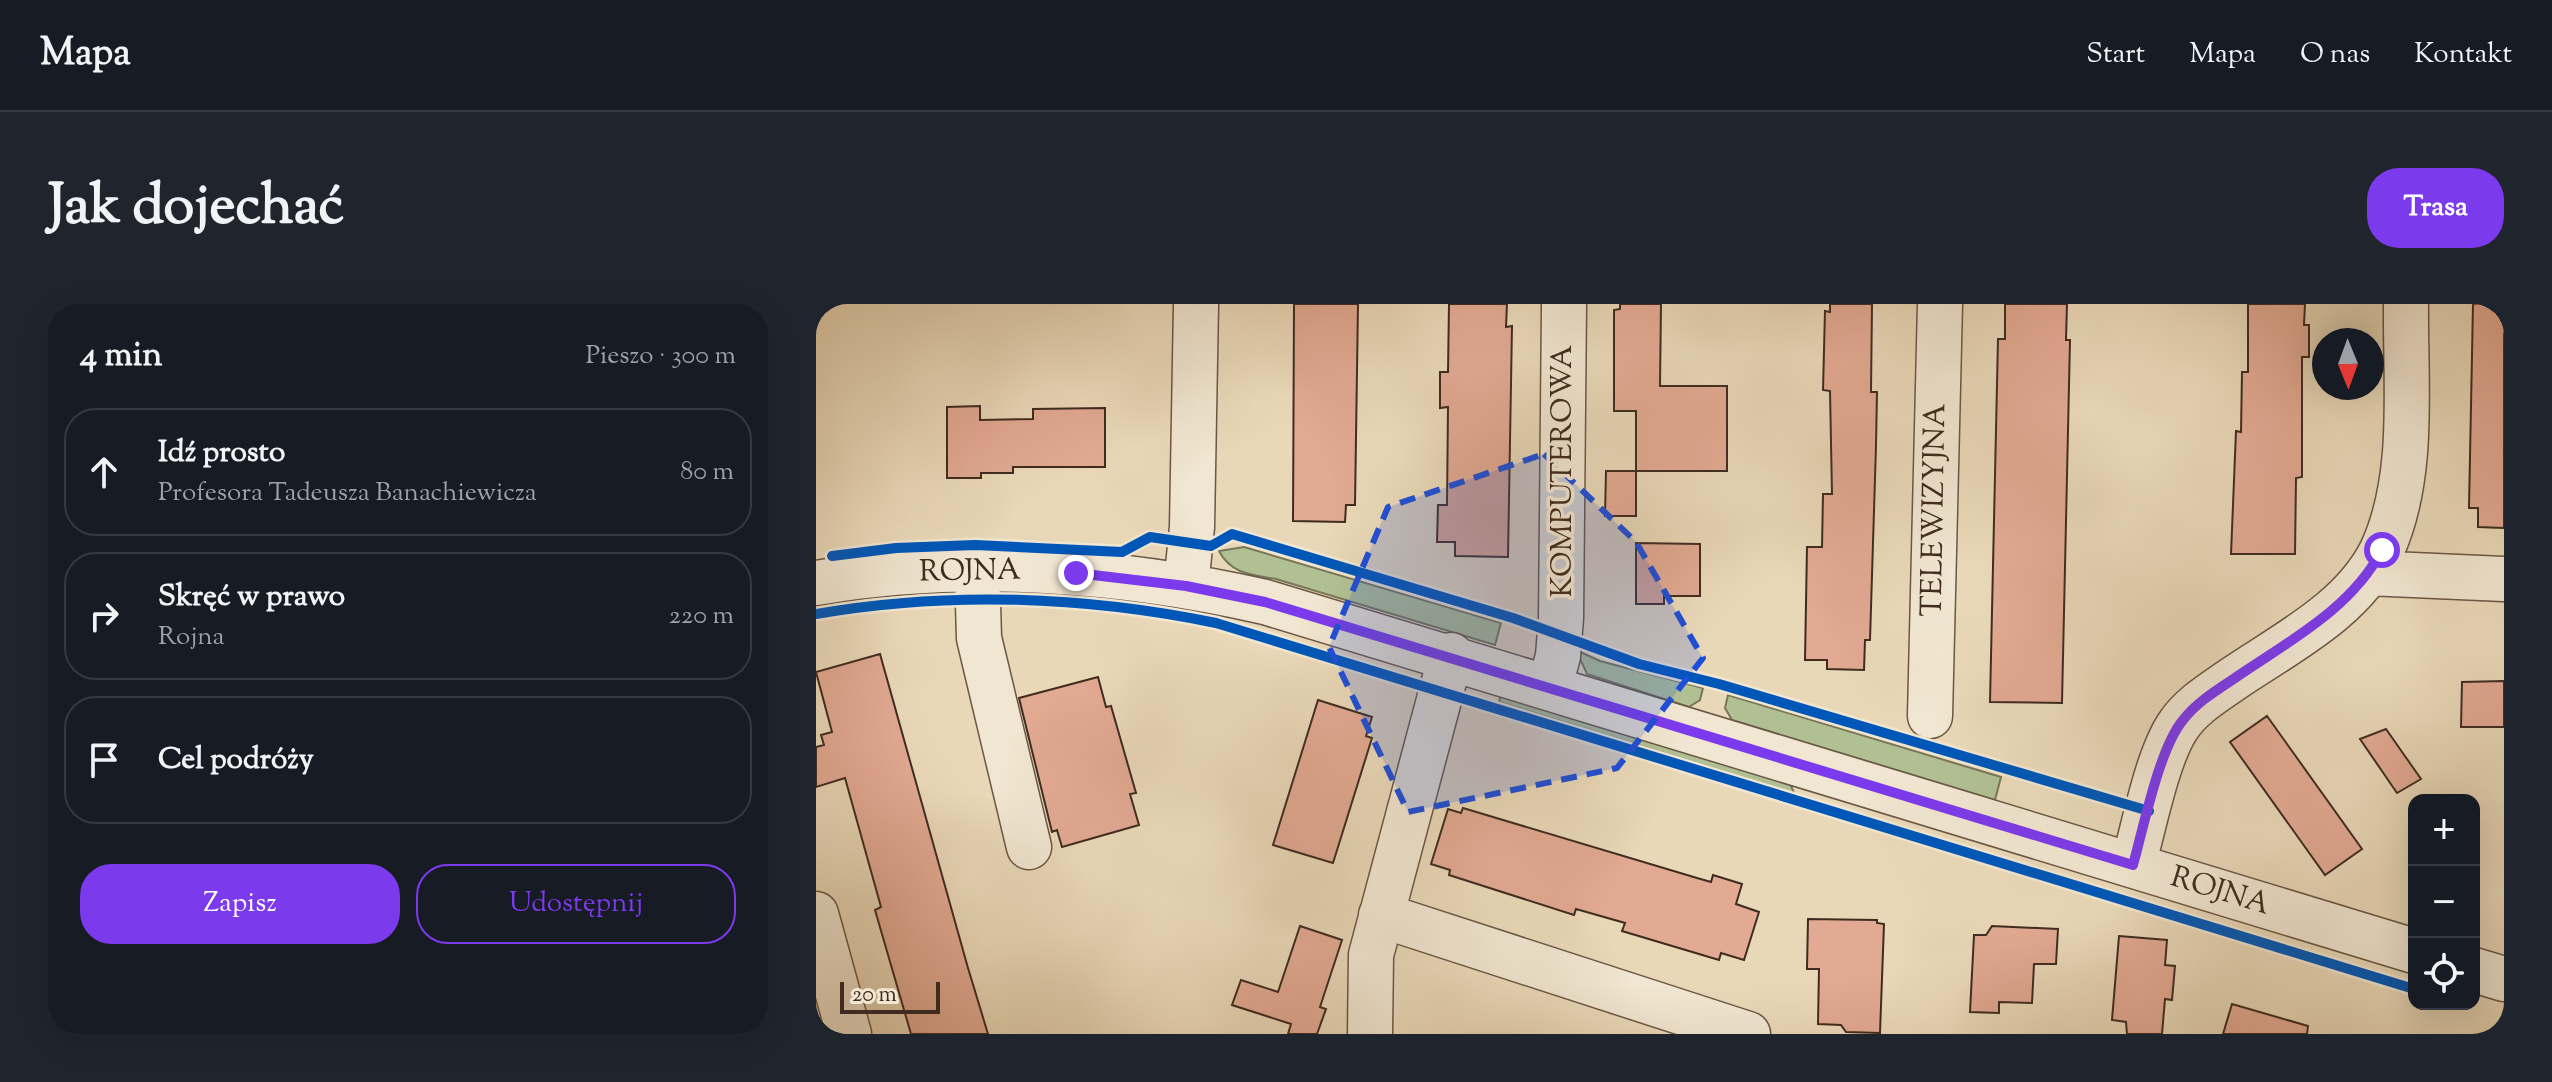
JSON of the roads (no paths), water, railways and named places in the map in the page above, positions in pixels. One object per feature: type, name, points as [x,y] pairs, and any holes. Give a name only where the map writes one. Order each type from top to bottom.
[{"type":"street","points":[[1186,586],[1192,527],[1196,304]]},
{"type":"street","name":"KOMPUTEROWA","points":[[1550,686],[1558,656],[1561,618],[1564,304]]},
{"type":"street","name":"TELEWIZYJNA","points":[[1930,716],[1940,304]]},
{"type":"street","points":[[2133,865],[2167,749],[2183,719],[2204,699],[2341,605],[2368,573],[2382,550],[2398,505],[2404,444],[2406,304]]},
{"type":"street","points":[[977,570],[979,638],[1029,847]]},
{"type":"street","name":"ROJNA","points":[[816,583],[977,570],[1097,574],[1186,586],[1265,602],[1451,655],[2408,949]]},
{"type":"street","points":[[2368,573],[2504,579]]},
{"type":"street","points":[[1370,1034],[1371,955],[1451,655]]},
{"type":"street","points":[[816,914],[849,1034]]},
{"type":"street","points":[[1381,915],[1748,1034]]},
{"type":"street","points":[[2480,972],[2504,979]]}]
